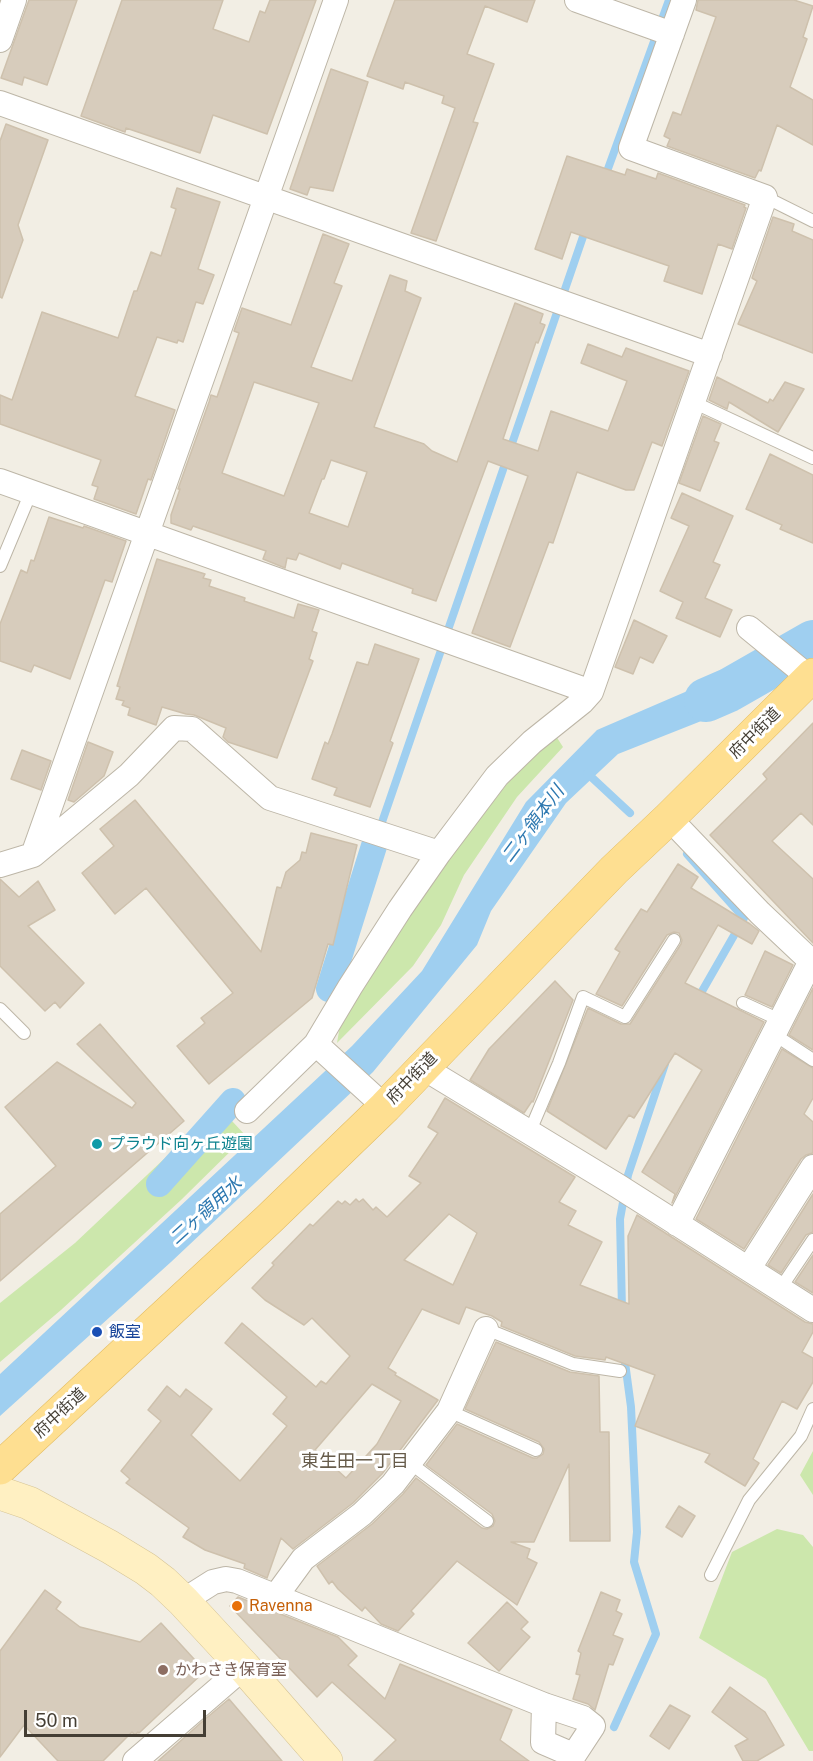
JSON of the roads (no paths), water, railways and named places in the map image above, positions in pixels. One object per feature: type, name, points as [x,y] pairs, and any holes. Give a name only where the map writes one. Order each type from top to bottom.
[{"type":"main road","name":"府中街道","points":[[0,1468],[268,1220],[384,1107],[614,870],[810,677]]},
{"type":"street","points":[[0,40],[14,0]]},
{"type":"street","points":[[33,855],[336,0]]},
{"type":"street","points":[[577,0],[663,31]]},
{"type":"street","points":[[247,1111],[320,1048],[350,987],[438,853],[497,776],[532,742],[582,702],[591,692],[765,196],[631,148],[663,31],[684,0]]},
{"type":"street","points":[[0,103],[710,355]]},
{"type":"street","points":[[0,480],[591,692]]},
{"type":"street","points":[[749,628],[810,677]]},
{"type":"street","points":[[0,865],[33,855],[129,775],[174,728],[192,729],[270,798],[438,853]]},
{"type":"street","points":[[669,818],[760,913],[812,962],[677,1224]]},
{"type":"street","points":[[320,1048],[384,1107]]},
{"type":"street","points":[[422,1067],[530,1131],[813,1310]]},
{"type":"street","points":[[749,1268],[813,1167]]},
{"type":"street","points":[[276,1596],[303,1559],[362,1514],[393,1484],[410,1463],[450,1411],[486,1329]]},
{"type":"street","points":[[0,1493],[28,1503],[110,1546],[146,1569],[183,1601],[326,1761]]},
{"type":"street","points":[[183,1601],[213,1582],[226,1579],[237,1581],[544,1705],[584,1718],[592,1726],[571,1758],[543,1742],[544,1705]]},
{"type":"street","points":[[135,1761],[244,1667]]},
{"type":"lane","points":[[765,196],[813,221]]},
{"type":"lane","points":[[693,402],[813,458]]},
{"type":"lane","points":[[0,566],[31,492]]},
{"type":"lane","points":[[530,1131],[583,998],[625,1017],[674,940]]},
{"type":"lane","points":[[743,1003],[778,1028],[813,1060]]},
{"type":"lane","points":[[0,1009],[24,1033]]},
{"type":"lane","points":[[780,1289],[813,1239]]},
{"type":"lane","points":[[486,1329],[573,1364],[620,1371]]},
{"type":"lane","points":[[711,1575],[749,1500],[801,1436],[813,1409]]},
{"type":"lane","points":[[450,1411],[536,1450]]},
{"type":"lane","points":[[410,1463],[487,1521]]},
{"type":"water","name":"二ヶ領用水","points":[[750,664],[763,681],[719,714],[618,754],[566,803],[491,911],[477,945],[373,1072],[171,1262],[0,1416],[0,1374],[352,1046],[422,971],[526,802],[597,730]]},
{"type":"waterway","points":[[605,177],[669,0]]},
{"type":"waterway","points":[[381,825],[586,228]]},
{"type":"waterway","name":"二ヶ領本川","points":[[706,700],[729,690],[813,642]]},
{"type":"waterway","points":[[587,773],[630,813]]},
{"type":"waterway","points":[[329,989],[374,846]]},
{"type":"waterway","points":[[687,854],[744,918],[697,1000]]},
{"type":"waterway","points":[[622,1310],[620,1219],[628,1175],[665,1064]]},
{"type":"waterway","points":[[159,1184],[233,1101]]},
{"type":"waterway","points":[[614,1727],[656,1634],[634,1562],[637,1532],[631,1407],[624,1355]]},
{"type":"place","name":"プラウド向ヶ丘遊園","points":[[97,1144]]},
{"type":"place","name":"飯室","points":[[97,1332]]},
{"type":"place","name":"Ravenna","points":[[237,1606]]},
{"type":"place","name":"かわさき保育室","points":[[163,1670]]},
{"type":"district","name":"東生田一丁目","points":[[355,1461]]}]
